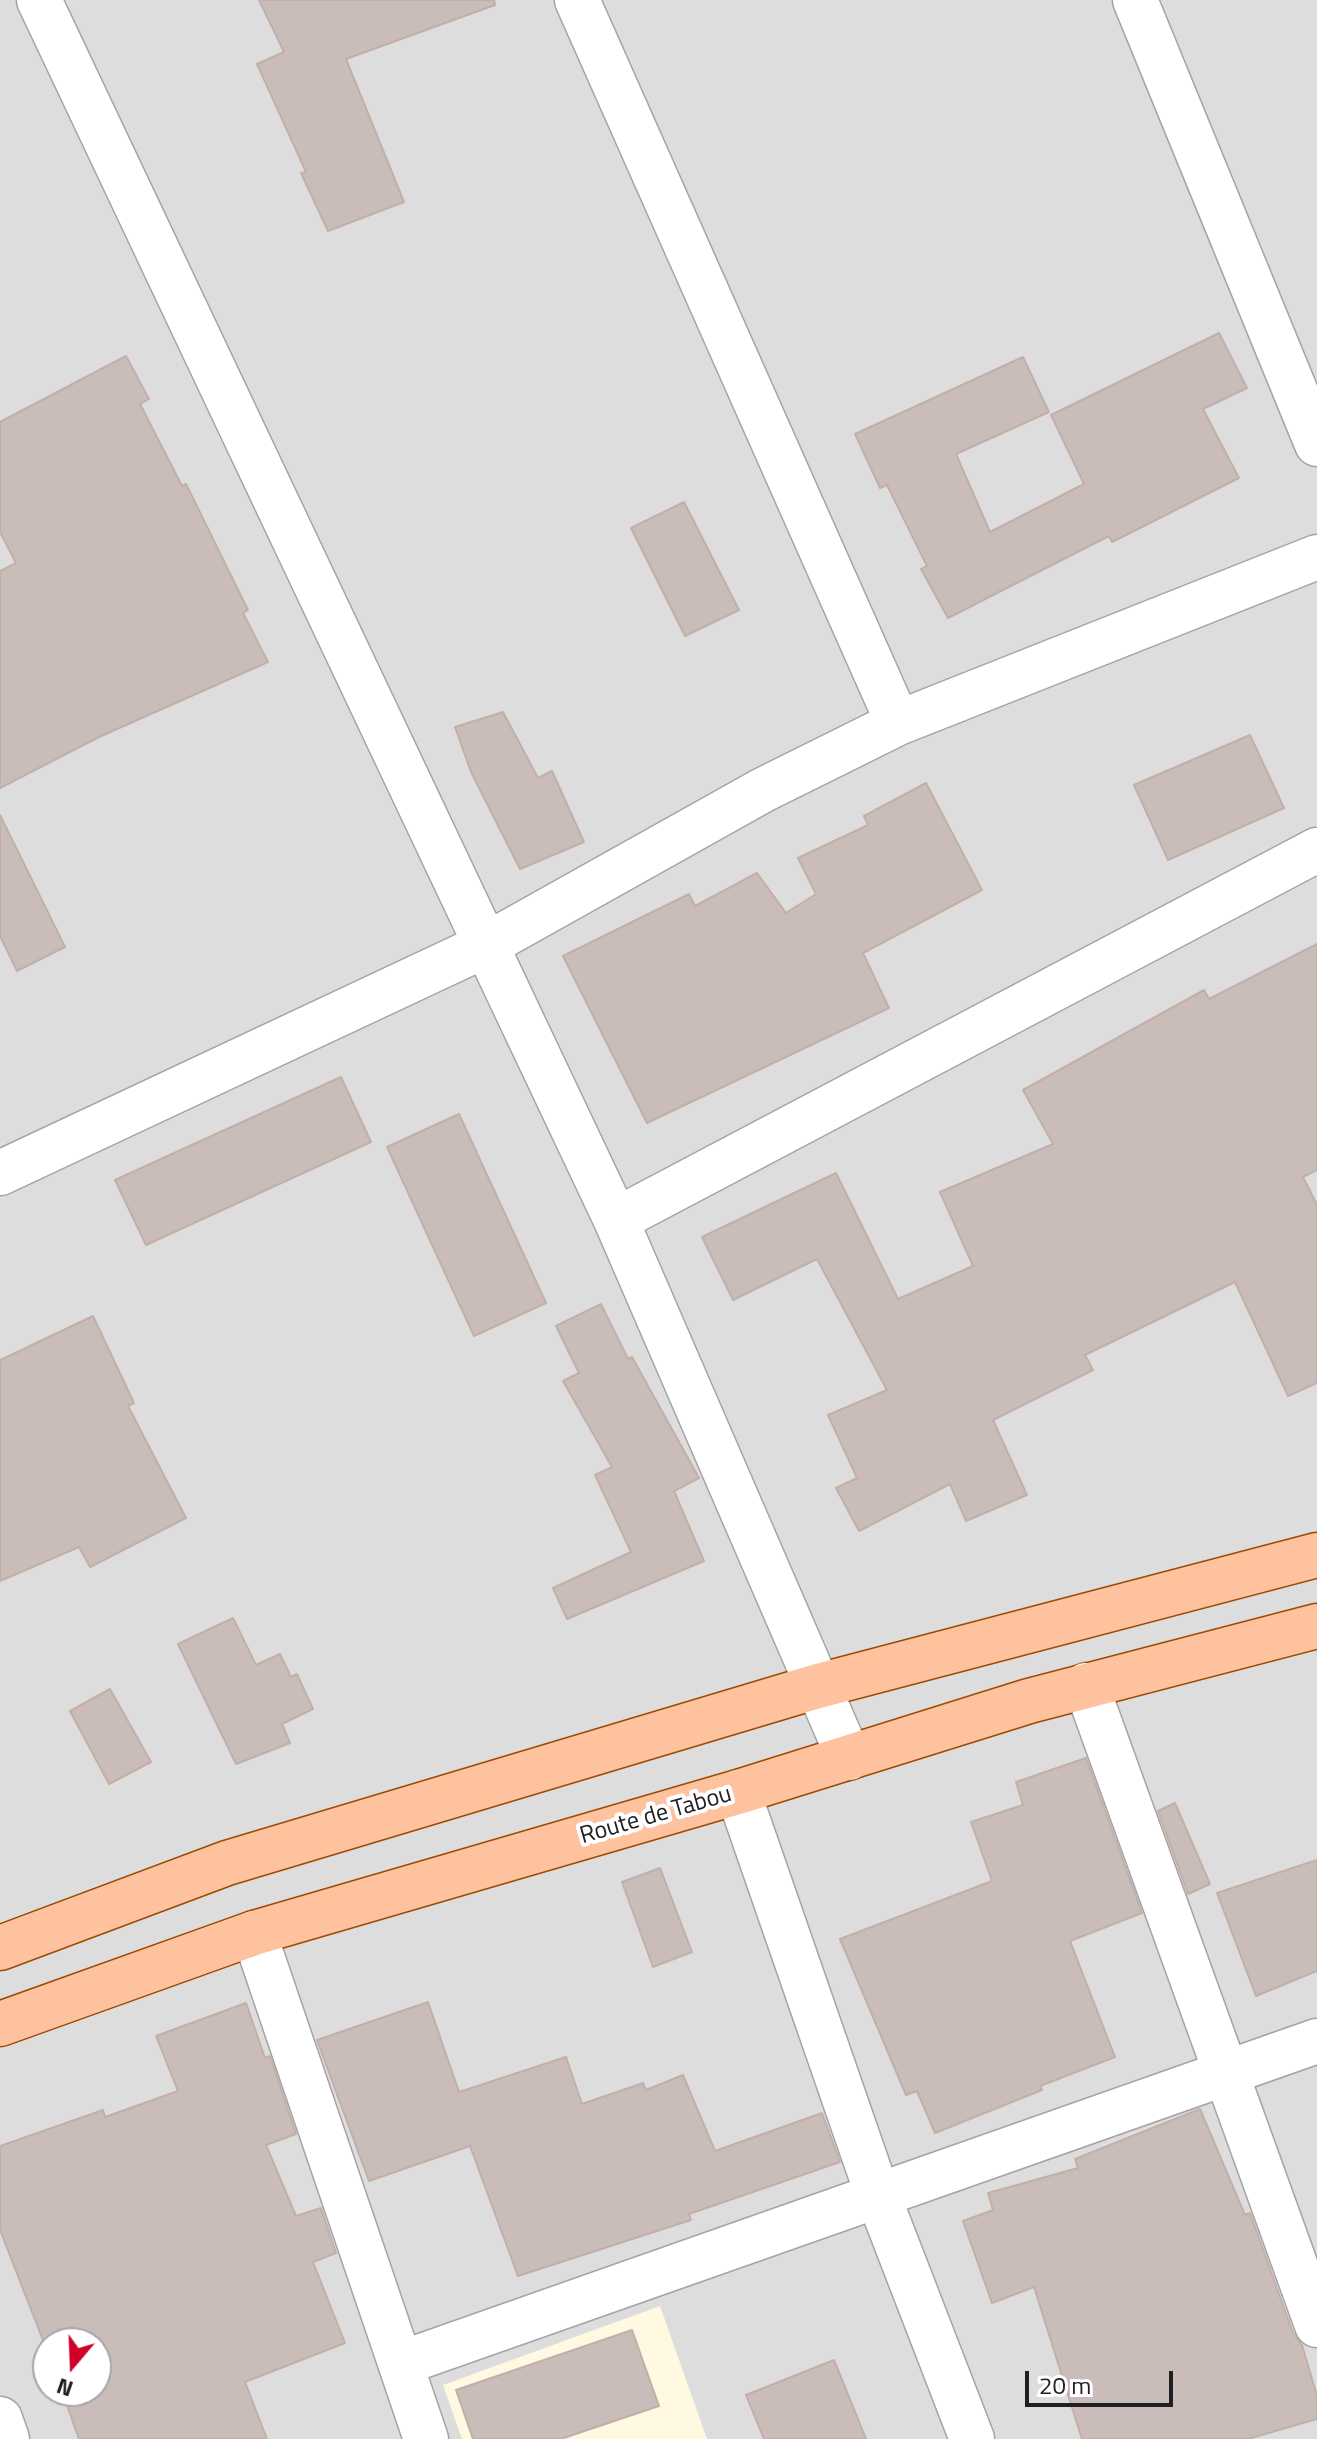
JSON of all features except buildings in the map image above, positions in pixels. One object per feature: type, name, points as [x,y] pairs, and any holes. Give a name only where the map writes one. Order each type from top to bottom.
[{"type":"main road","points":[[0,1948],[227,1863],[818,1686],[1317,1555]]},
{"type":"main road","name":"Route de Tabou","points":[[0,2024],[254,1933],[738,1792],[1086,1685],[1317,1626]]},
{"type":"street","points":[[39,0],[616,1220],[849,1758]]},
{"type":"street","points":[[577,0],[898,723]]},
{"type":"street","points":[[1135,0],[1317,444]]},
{"type":"street","points":[[3,1164],[486,945],[763,790],[898,723],[1317,557]]},
{"type":"street","points":[[616,1220],[1317,850]]},
{"type":"street","points":[[1086,1685],[1317,2325]]},
{"type":"street","points":[[738,1792],[877,2193],[972,2439]]},
{"type":"street","points":[[254,1933],[426,2439]]},
{"type":"street","points":[[402,2363],[877,2193],[1317,2041]]},
{"type":"street","points":[[0,2419],[7,2439]]},
{"type":"shaded area","points":[[0,0],[1317,0],[1317,2439],[0,2439]]},
{"type":"shaded area","points":[[660,2306],[707,2439],[462,2439],[443,2385]]}]
